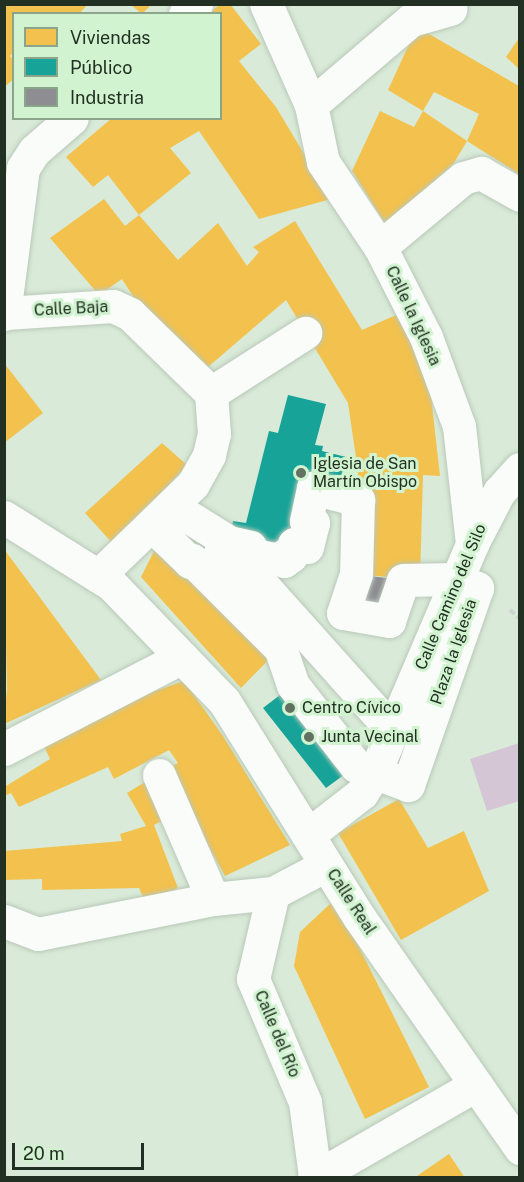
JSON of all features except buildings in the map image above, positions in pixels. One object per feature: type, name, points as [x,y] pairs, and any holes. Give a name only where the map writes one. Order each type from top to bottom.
[{"type":"street","name":"Calle la Iglesia","points":[[266,4],[311,105],[323,162],[380,247],[426,337],[459,426],[472,544]]},
{"type":"street","points":[[311,105],[411,20],[450,9]]},
{"type":"street","points":[[5,313],[23,168],[34,151],[70,120]]},
{"type":"street","points":[[380,247],[463,178],[481,173],[519,195]]},
{"type":"street","name":"Calle Baja","points":[[5,313],[113,306],[130,314],[211,393]]},
{"type":"street","points":[[98,576],[170,518],[193,484],[209,455],[214,434],[211,393],[305,333]]},
{"type":"street","name":"Calle Camino del Silo","points":[[308,835],[362,793],[374,774],[394,732],[455,579],[499,492],[519,469]]},
{"type":"street","name":"Plaza la Iglesia","points":[[314,488],[358,500],[356,574],[343,613],[389,621],[403,580],[455,579],[477,588],[408,784],[356,766],[293,685],[280,648],[192,560],[190,562],[162,535],[170,518],[181,512],[229,542],[250,547],[249,554],[284,561],[285,555],[291,556],[294,544],[307,547],[313,523],[306,521],[314,488]]},
{"type":"street","name":"Calle Real","points":[[4,517],[111,584],[224,701],[326,865],[519,1148]]},
{"type":"street","points":[[170,518],[257,579],[394,732]]},
{"type":"street","points":[[4,749],[182,657]]},
{"type":"street","points":[[159,775],[213,899]]},
{"type":"street","points":[[4,921],[38,934],[213,899],[273,892],[326,865]]},
{"type":"street","name":"Calle del Río","points":[[273,892],[253,979],[305,1102],[315,1177],[476,1085]]},
{"type":"shaded area","points":[[519,743],[519,801],[487,811],[470,759]]},
{"type":"place","name":"Iglesia de San Martín Obispo","points":[[301,473]]},
{"type":"place","name":"Centro Cívico","points":[[290,708]]},
{"type":"place","name":"Junta Vecinal","points":[[309,737]]}]
